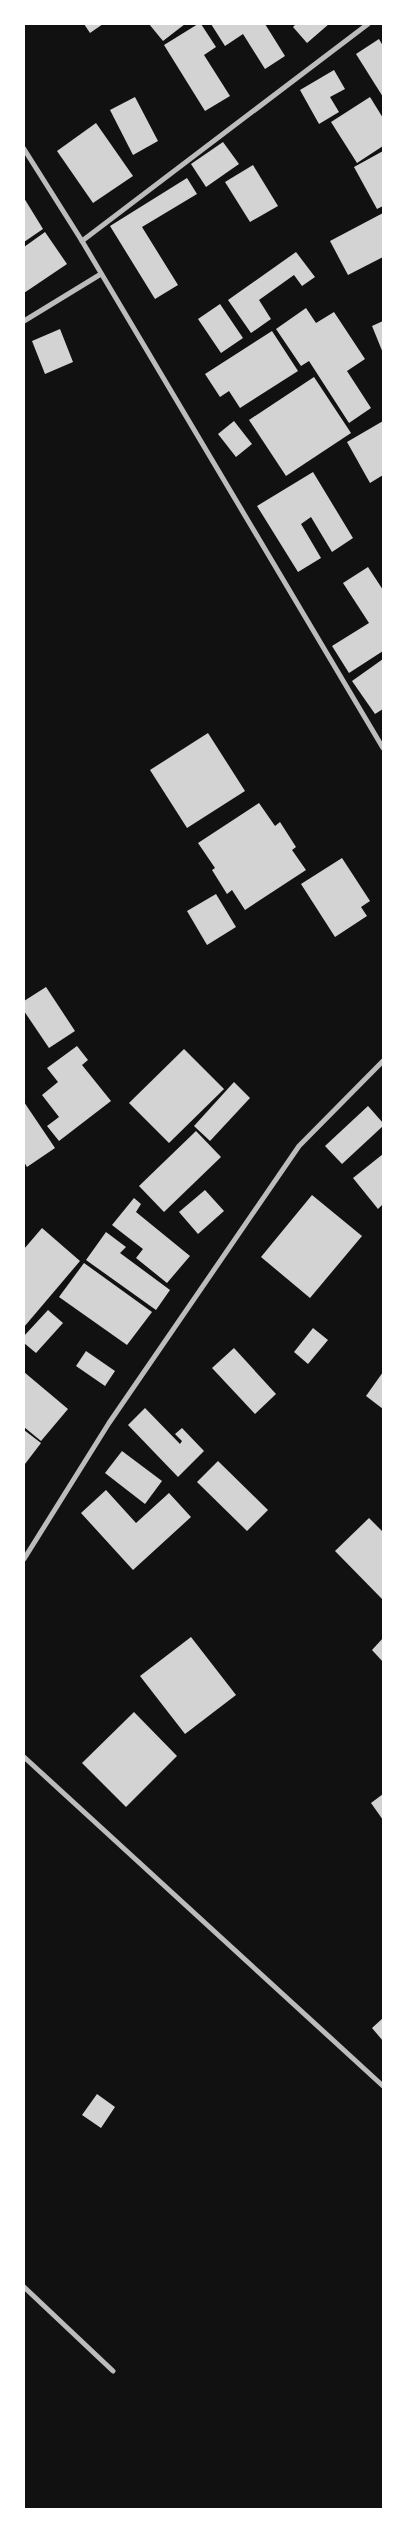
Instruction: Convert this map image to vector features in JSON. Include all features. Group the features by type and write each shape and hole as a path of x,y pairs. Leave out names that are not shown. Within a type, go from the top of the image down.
{"street":[{"path":"82,241 368,24"},
{"path":"24,149 82,241 383,748"},
{"path":"24,321 101,274"},
{"path":"24,1559 109,1423 299,1146 383,1061"},
{"path":"24,1757 383,2086"},
{"path":"24,2287 113,2371"}],"building":[{"path":"84,24 103,24 90,33"},
{"path":"149,24 185,24 163,41"},
{"path":"201,24 216,47 204,55 230,96 205,111 164,45"},
{"path":"211,24 265,24 285,56 265,69 243,34 225,46"},
{"path":"296,24 329,24 307,43 293,27"},
{"path":"379,39 383,46 383,97 356,54"},
{"path":"334,70 345,89 330,97 339,112 319,124 300,90"},
{"path":"135,97 158,141 133,155 110,110"},
{"path":"370,97 383,118 383,146 357,163 331,122"},
{"path":"96,123 133,176 93,203 57,151"},
{"path":"223,142 239,164 206,187 191,164"},
{"path":"383,151 383,206 377,209 354,167"},
{"path":"253,165 278,206 250,222 225,182"},
{"path":"187,178 197,194 142,227 178,285 155,299 110,226"},
{"path":"24,198 43,229 24,242"},
{"path":"383,213 383,257 348,275 330,241"},
{"path":"45,232 67,264 24,293 24,247"},
{"path":"296,252 315,277 302,286 294,275 259,300 271,319 251,333 228,300"},
{"path":"220,304 243,338 221,353 198,319"},
{"path":"306,308 316,323 334,312 365,359 347,371 371,408 349,423 309,361 301,366 276,329"},
{"path":"383,321 383,353 372,326"},
{"path":"60,329 73,362 45,374 32,341"},
{"path":"272,331 298,371 240,408 229,391 220,397 205,374"},
{"path":"314,377 351,433 286,476 249,420"},
{"path":"234,421 252,444 236,457 218,434"},
{"path":"383,421 383,475 370,483 347,442"},
{"path":"313,472 353,538 332,552 311,517 301,524 321,558 298,572 257,506"},
{"path":"368,567 383,590 383,651 349,673 332,646 369,623 343,583"},
{"path":"383,659 383,709 375,714 352,681"},
{"path":"208,733 245,791 187,828 150,770"},
{"path":"259,803 275,826 280,822 296,847 292,850 306,870 245,910 232,890 227,894 212,870 215,868 198,843"},
{"path":"342,858 370,901 361,907 367,916 335,937 301,884"},
{"path":"216,894 236,927 207,945 187,911"},
{"path":"46,987 75,1031 49,1048 24,1011 24,1001"},
{"path":"77,1046 88,1060 82,1065 111,1101 59,1141 47,1126 59,1117 42,1095 58,1082 47,1068"},
{"path":"184,1049 224,1089 169,1143 129,1103"},
{"path":"234,1082 250,1098 210,1141 194,1126"},
{"path":"24,1102 55,1148 27,1167 24,1162"},
{"path":"368,1106 383,1123 383,1126 342,1164 325,1146"},
{"path":"196,1131 221,1157 164,1212 139,1186"},
{"path":"383,1154 383,1204 378,1209 353,1178"},
{"path":"205,1190 224,1211 198,1234 179,1212"},
{"path":"312,1195 362,1236 310,1298 261,1257"},
{"path":"134,1198 141,1204 136,1212 190,1256 167,1283 136,1258 143,1249 112,1225"},
{"path":"42,1228 80,1261 24,1327 24,1249"},
{"path":"106,1232 126,1247 120,1253 170,1290 156,1310 86,1260"},
{"path":"84,1263 152,1312 127,1345 59,1297"},
{"path":"48,1310 63,1323 36,1353 24,1343 24,1336"},
{"path":"313,1328 328,1340 308,1364 294,1352"},
{"path":"234,1348 276,1394 255,1414 212,1368"},
{"path":"86,1351 115,1371 105,1386 76,1366"},
{"path":"24,1372 68,1409 41,1441 24,1427"},
{"path":"383,1372 383,1409 366,1396"},
{"path":"145,1408 180,1444 182,1441 175,1434 182,1428 204,1451 178,1477 128,1425"},
{"path":"24,1430 41,1443 25,1464 24,1463"},
{"path":"122,1451 162,1481 145,1504 105,1473"},
{"path":"218,1461 268,1510 247,1531 197,1482"},
{"path":"106,1490 136,1523 169,1493 191,1517 133,1570 81,1513"},
{"path":"369,1518 383,1532 383,1600 335,1551"},
{"path":"191,1637 236,1695 185,1734 140,1676"},
{"path":"383,1638 383,1662 372,1650"},
{"path":"134,1712 177,1756 126,1807 82,1763"},
{"path":"383,1794 383,1820 371,1803"},
{"path":"383,2018 383,2041 372,2028"},
{"path":"97,2094 115,2107 101,2128 82,2115"}]}
